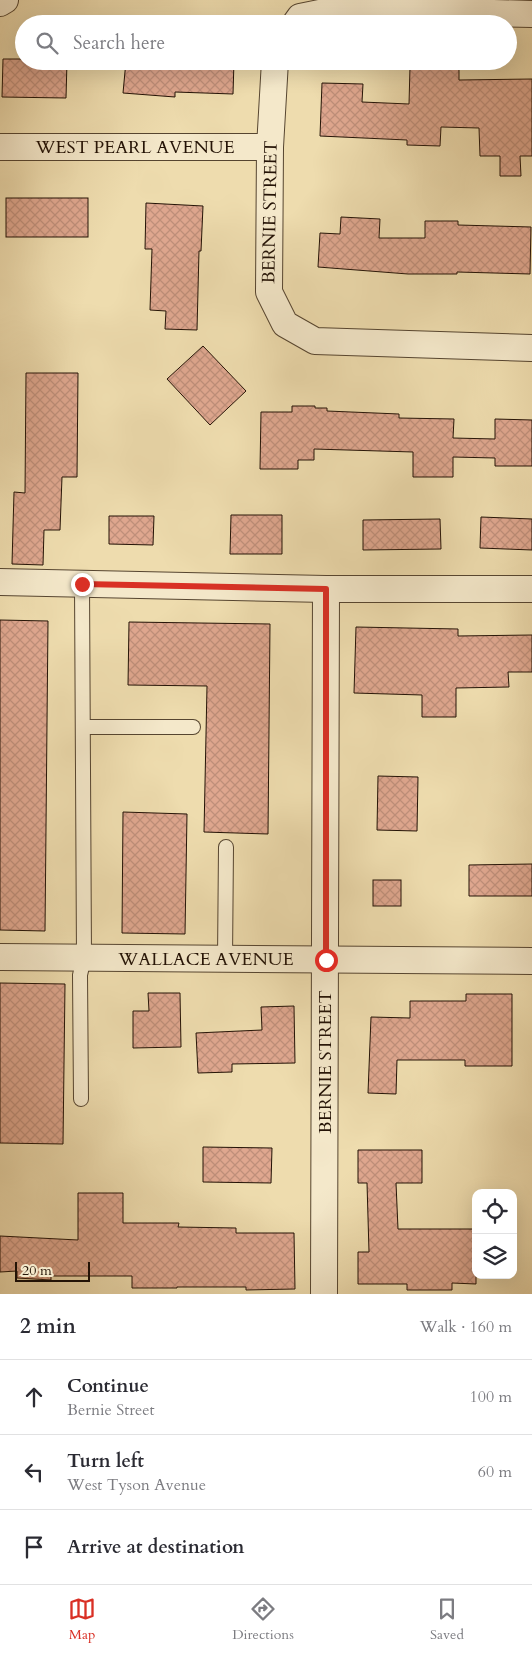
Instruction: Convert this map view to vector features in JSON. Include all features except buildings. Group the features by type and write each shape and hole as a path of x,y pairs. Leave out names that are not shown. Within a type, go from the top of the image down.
{"street":[{"path":"0,4 5,0"},
{"path":"310,15 339,9 532,14"},
{"name":"BERNIE STREET","path":"274,70 270,147 269,292 285,324 315,341 532,348"},
{"name":"WEST PEARL AVENUE","path":"0,147 270,147"},
{"path":"0,582 326,589 532,589"},
{"name":"BERNIE STREET","path":"324,1294 326,589"},
{"name":"WALLACE AVENUE","path":"0,957 532,961"}],"lane":[{"path":"80,1099 80,975 84,958 82,584"},
{"path":"83,727 193,727"},
{"path":"225,959 226,847"}],"route":[{"path":"82,584 326,589 326,960"}]}
